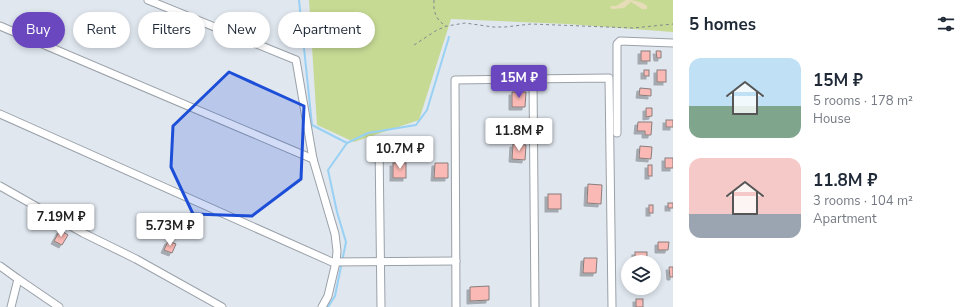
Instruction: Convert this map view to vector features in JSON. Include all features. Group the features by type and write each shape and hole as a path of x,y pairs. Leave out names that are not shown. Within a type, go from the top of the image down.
{"street":[{"path":"148,0 296,60 313,159 336,234 336,262 328,296 322,307"},
{"path":"0,26 313,159"},
{"path":"618,133 617,44 620,41 673,43"},
{"path":"456,307 455,80 609,78 612,307"},
{"path":"533,79 535,307"},
{"path":"0,114 332,262 456,261"},
{"path":"379,143 381,307"},
{"path":"0,186 83,233 136,259 222,307"},
{"path":"0,266 18,280 60,307"},
{"path":"11,307 18,280"}],"path":[{"path":"434,0 435,14 441,22 447,26"},
{"path":"414,44 437,30 447,26 465,23 493,27 530,24 633,28 673,24"}],"highlighted area":[{"path":"229,72 304,106 301,179 252,216 193,214 171,167 173,126"}],"green space":[{"path":"309,0 673,0 673,32 567,24 451,19 419,120 354,142 317,125 312,48 375,48 375,12 310,12"}],"sand":[{"path":"626,0 642,3 647,6 647,9 642,9 631,2 624,8 610,8 611,6 616,6"}],"building":[{"path":"641,51 650,51 650,61 641,61"},
{"path":"656,51 661,51 661,58 657,58"},
{"path":"644,70 649,70 649,76 644,76"},
{"path":"657,70 666,70 666,82 657,82"},
{"path":"640,88 651,89 651,96 639,95"},
{"path":"512,92 526,92 525,107 512,107"},
{"path":"646,108 652,108 652,116 646,117"},
{"path":"666,120 673,120 673,127 666,127"},
{"path":"638,122 652,122 651,135 645,135 645,131 637,131"},
{"path":"513,144 526,145 525,160 512,159"},
{"path":"640,146 652,147 651,159 639,158"},
{"path":"665,158 673,158 673,168 665,168"},
{"path":"393,163 406,163 406,178 393,178"},
{"path":"435,163 448,163 448,178 434,178"},
{"path":"648,165 652,165 652,176 648,176"},
{"path":"588,184 602,185 601,204 587,203"},
{"path":"548,194 561,194 561,209 548,209"},
{"path":"668,203 673,203 673,208 668,208"},
{"path":"649,205 653,205 653,213 649,213"},
{"path":"60,230 68,235 62,245 54,241"},
{"path":"168,241 176,244 172,253 164,250"},
{"path":"658,242 669,242 668,250 658,250"},
{"path":"635,252 647,252 647,255 635,255"},
{"path":"584,258 597,258 596,273 583,273"},
{"path":"669,267 673,267 673,277 670,277"},
{"path":"489,286 489,300 470,301 470,287"},
{"path":"636,299 643,299 643,307 636,307"}],"waterway":[{"path":"299,0 312,125 347,143"},
{"path":"328,307 335,296 346,242 337,212 328,170 347,143 368,133 416,125 427,110 449,37"}]}
